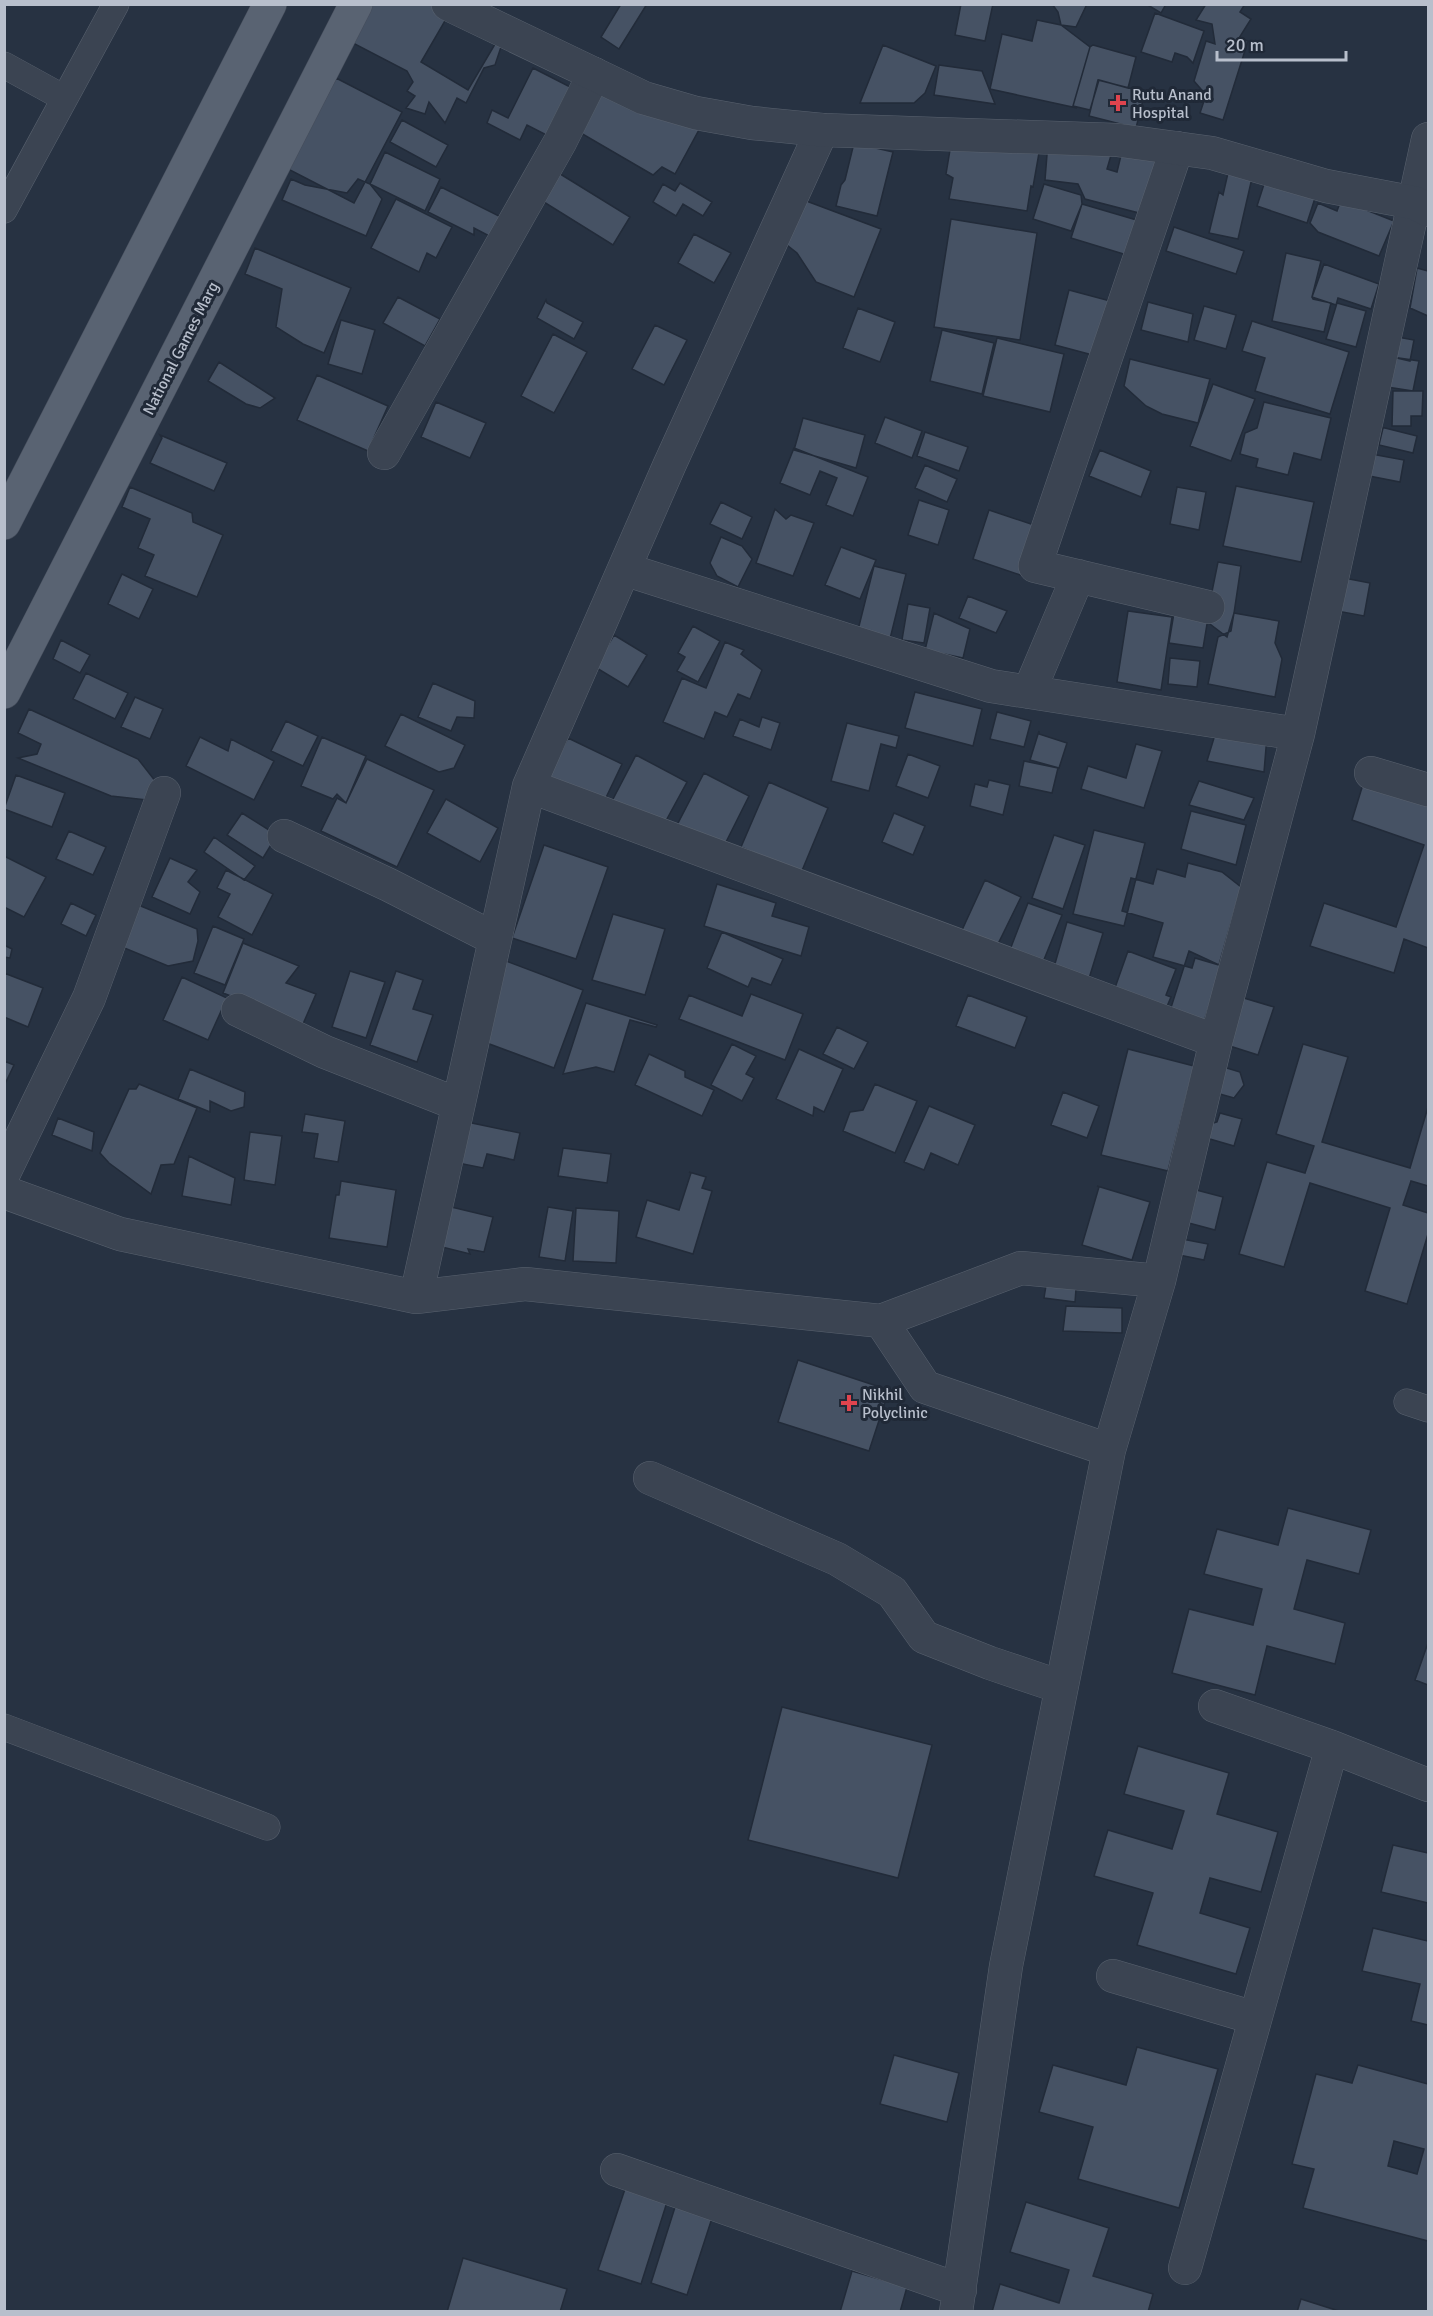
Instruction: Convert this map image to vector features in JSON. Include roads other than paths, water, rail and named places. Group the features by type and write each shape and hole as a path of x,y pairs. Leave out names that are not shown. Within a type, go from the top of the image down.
{"main road":[{"path":"4,523 270,4"},
{"name":"National Games Marg","path":"4,692 356,4"}],"street":[{"path":"448,4 644,98 696,113 752,123 822,130 1118,140 1212,153 1326,186 1422,207"},
{"path":"384,453 560,142 594,74"},
{"path":"416,1297 529,786 822,130"},
{"path":"617,2170 958,2301 1006,1966 1109,1450 1159,1281 1216,1041 1298,734 1422,207 1428,139"},
{"path":"1177,148 1035,566 1208,607"},
{"path":"624,569 991,686 1298,734"},
{"path":"1029,692 1078,576"},
{"path":"1371,773 1428,790"},
{"path":"529,786 1216,1041"},
{"path":"4,1173 89,998 164,793"},
{"path":"284,836 390,885 495,939"},
{"path":"238,1010 325,1052 457,1104"},
{"path":"4,1192 120,1234 416,1297 525,1284 881,1321 1021,1268 1159,1281"},
{"path":"881,1321 926,1387 1109,1450"},
{"path":"650,1478 837,1559 892,1592 924,1637 1061,1687"},
{"path":"1215,1706 1332,1747 1428,1785"},
{"path":"1185,2268 1332,1747"},
{"path":"1113,1976 1255,2018"}],"lane":[{"path":"4,210 116,4"},
{"path":"4,64 64,98"},
{"path":"4,1727 267,1827"}],"place":[{"name":"Rutu Anand Hospital","path":"1118,103"},
{"name":"Nikhil Polyclinic","path":"849,1403"}]}
